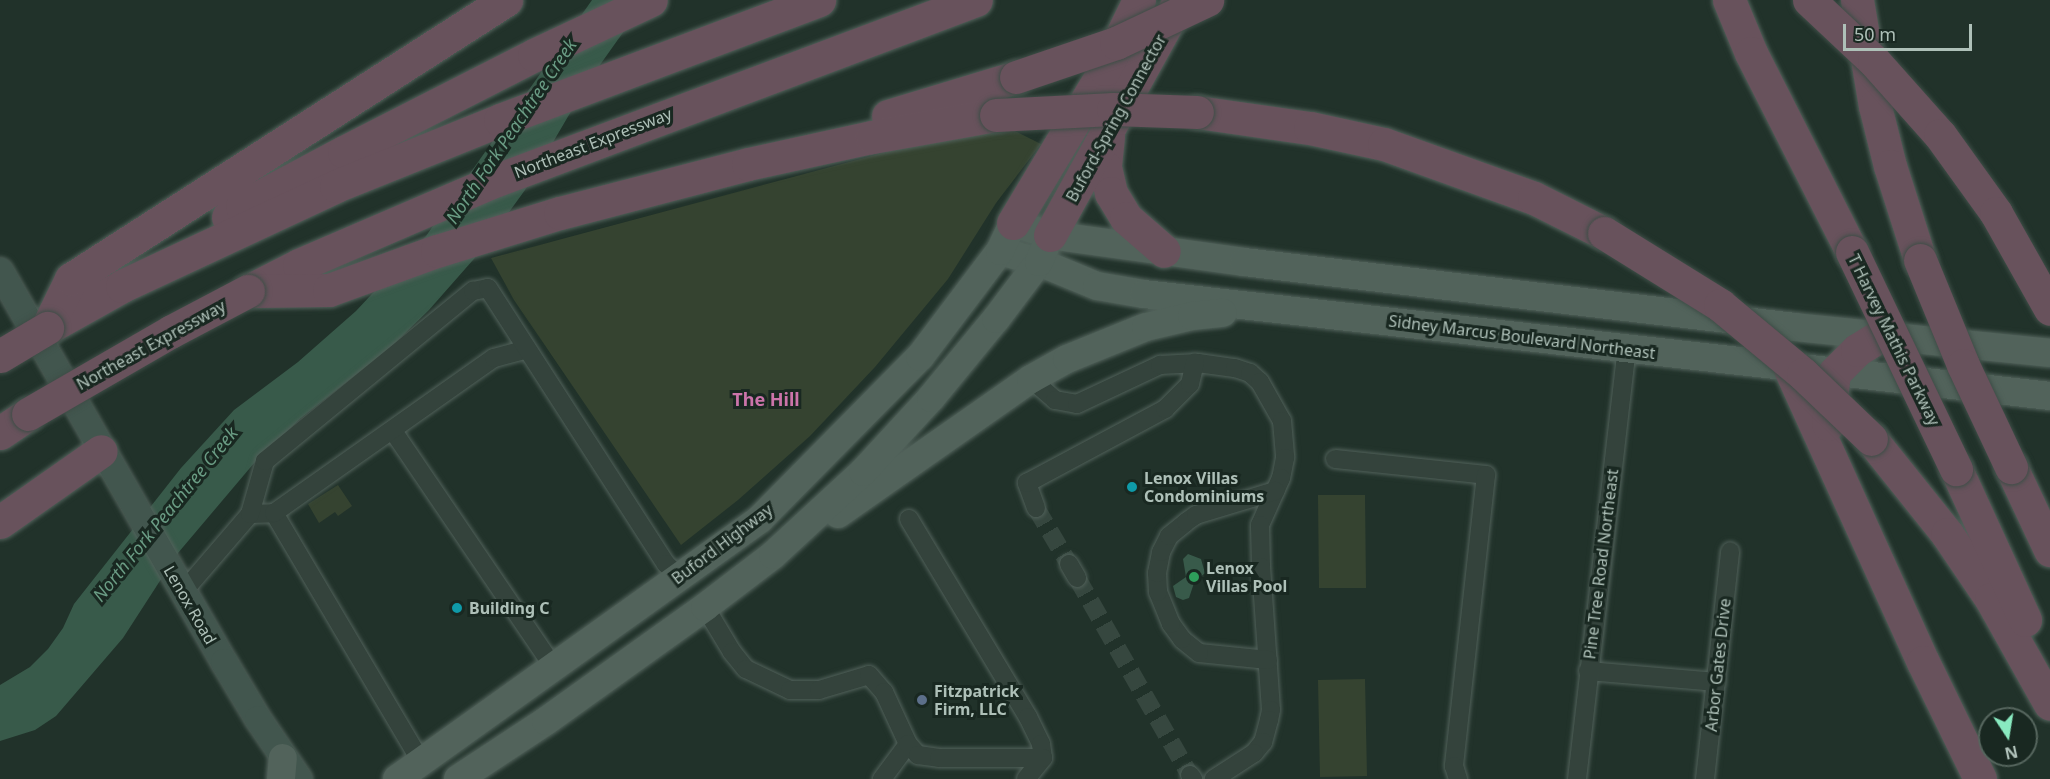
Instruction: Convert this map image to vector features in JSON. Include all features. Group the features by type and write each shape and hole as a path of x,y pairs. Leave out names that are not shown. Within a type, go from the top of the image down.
{"highway":[{"path":"41,330 71,279 506,0"},
{"path":"166,266 242,206 534,55 651,0"},
{"path":"0,356 41,330 166,266 336,186 419,152 819,0"},
{"name":"Northeast Expressway","path":"0,433 28,414 172,331 299,266 489,183 976,0"},
{"name":"Buford-Spring Connector","path":"1006,237 1105,69 1139,0"},
{"name":"Buford-Spring Connector","path":"1045,249 1180,0"},
{"path":"748,164 866,123 1016,77 1116,43 1207,0"},
{"name":"T Harvey Mathis Parkway","path":"1729,0 1751,54 1852,252 1956,469 2029,629 2050,683"},
{"path":"1809,0 1874,61 1940,135 1996,213 2050,309"},
{"path":"1857,0 1875,106 1892,176 1920,260 1959,355 2050,550"},
{"path":"248,291 329,290 497,232 748,164 872,137 996,116 1113,109 1197,112 1310,128 1384,144 1534,198 1604,233 1720,305 1803,374 1870,439 1947,534 1985,590 2050,704"},
{"path":"1109,131 1105,167 1111,193 1126,218 1164,251"},
{"path":"1825,450 1834,373 1857,350 1881,335"},
{"path":"1790,369 1825,450 1980,779"},
{"path":"0,522 104,457"}],"main road":[{"name":"Sidney Marcus Boulevard Northeast","path":"1006,237 1045,249 1164,251 1772,325 2050,353"},
{"name":"Buford Highway","path":"397,779 760,519 834,447 920,357 1006,237"},
{"name":"Sidney Marcus Boulevard Northeast","path":"1045,249 1097,286 1144,294 1627,348 1790,369 2050,396"},
{"path":"458,779 546,721 705,608 773,555 863,472 931,398 1045,249"},
{"name":"Lenox Road","path":"0,272 41,330 104,457 288,772"},
{"path":"773,555 850,507 1031,379 1091,348 1146,327 1191,316 1276,308"}],"street":[{"path":"183,592 250,514 265,461 473,291 488,288 660,555 680,576"},
{"name":"Pine Tree Road Northeast","path":"1577,779 1627,348"},
{"path":"250,514 274,513 494,358 527,349"},
{"path":"1031,379 1055,400 1077,404 1160,365 1195,363 1250,373 1267,393 1281,421 1286,458 1260,525 1271,710 1263,742 1254,753 1214,779"},
{"path":"1036,508 1027,483 1165,409 1190,384 1195,363"},
{"path":"393,431 554,668"},
{"path":"1335,459 1486,475 1454,766 1458,779"},
{"path":"1268,660 1199,653 1182,639 1171,624 1158,592 1157,573 1161,552 1169,536 1196,515 1275,491"},
{"path":"274,513 422,762"},
{"path":"909,519 1028,717 1041,744 1042,758 1026,779"},
{"name":"Arbor Gates Drive","path":"1705,779 1730,551"},
{"path":"705,608 732,652 746,669 790,690 819,690 869,675 884,692 908,744 918,755 939,758 1042,758"},
{"path":"1588,671 1717,682"},
{"path":"882,779 908,744"}],"shaded area":[{"path":"1011,129 1041,144 996,203 948,279 875,367 810,436 738,500 681,545 514,300 491,258 894,150"},
{"path":"338,485 352,506 338,516 335,512 319,523 308,504"},
{"path":"1318,495 1365,495 1366,588 1319,588"},
{"path":"1365,679 1367,776 1320,777 1318,680"}],"water":[{"name":"North Fork Peachtree Creek","path":"592,0 646,0 590,79 525,190 480,252 429,310 392,346 301,418 255,462 178,553 123,638 56,716 35,730 0,741 0,685 30,667 48,649 63,628 74,604 181,468 234,410 298,362 356,311 426,236"},
{"name":"Lenox Villas Pool","path":"1188,554 1201,559 1205,573 1194,583 1189,598 1183,600 1176,597 1173,586 1186,577 1183,559"}],"tunnel":[{"path":"1036,508 1069,564"},
{"path":"1077,578 1190,775"}],"place":[{"name":"Lenox Villas Condominiums","path":"1132,487"},
{"name":"Lenox Villas Pool","path":"1194,577"},
{"name":"Building C","path":"457,608"},
{"name":"Fitzpatrick Firm, LLC","path":"922,700"}],"district":[{"name":"The Hill","path":"766,399"}]}
